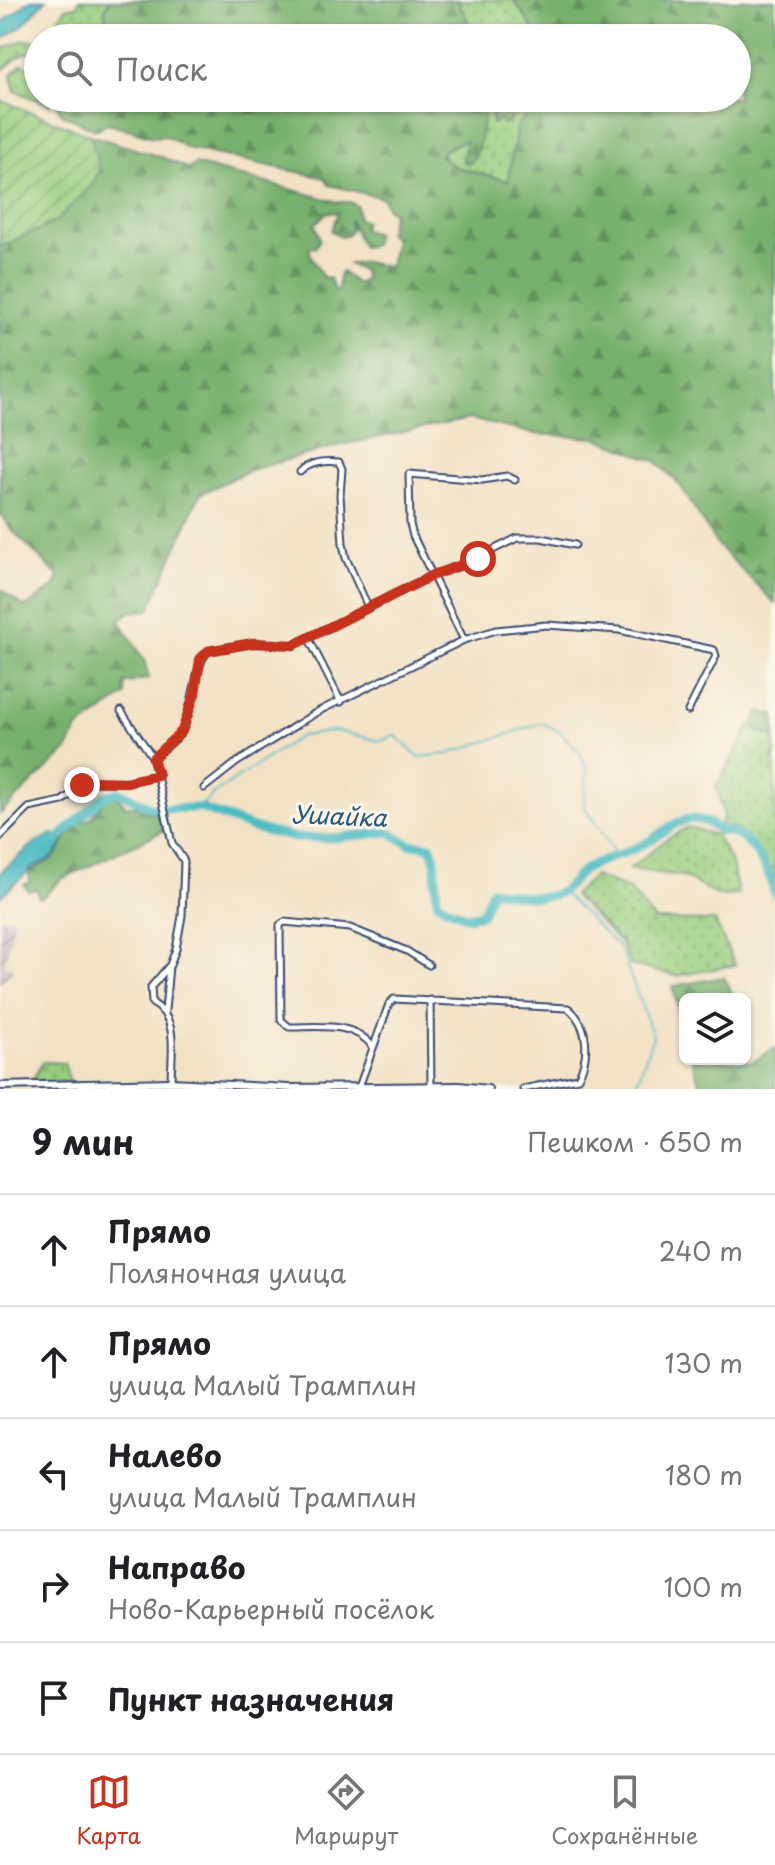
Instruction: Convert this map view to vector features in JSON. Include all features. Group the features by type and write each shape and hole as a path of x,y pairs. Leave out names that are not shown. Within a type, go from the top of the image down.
{"street":[{"path":"300,472 305,466 320,462 339,462 342,469 343,544 368,607"},
{"path":"464,640 413,536 409,474 482,480 507,476 515,480"},
{"path":"153,758 182,731 195,694 200,659 208,651 253,643 294,645 433,575 463,565 517,538 541,538 575,545"},
{"path":"204,788 276,736 464,640 513,626 619,630 714,650 716,656 688,711"},
{"path":"309,639 341,702"},
{"path":"121,711 153,758 172,843 184,861 179,935 170,965 165,1011"},
{"path":"0,837 29,808 62,801 88,782 126,782 158,775"},
{"path":"373,1047 355,1031 285,1025 280,1009 278,929 284,922 350,928 407,951 429,965"},
{"path":"170,965 152,983 152,1003 165,1011 171,1023 171,1082"},
{"path":"359,1088 392,1000 562,1007 572,1011 587,1045 584,1067 578,1078 523,1089"},
{"path":"430,1000 431,1086"},
{"path":"0,1086 152,1086 171,1082 289,1088 431,1086 485,1089"}],"shaded area":[{"path":"0,918 15,919 4,965 15,969 0,984"}],"green space":[{"path":"79,0 110,0 104,10 107,24 55,24 66,8 77,6"},
{"path":"110,0 458,0 469,24 107,24 104,10"},
{"path":"458,0 514,0 530,24 469,24"},
{"path":"514,0 775,0 775,603 717,545 680,485 656,461 596,438 534,434 470,419 345,444 250,470 200,494 149,610 129,612 120,621 144,660 149,678 124,684 125,695 78,729 68,749 0,814 0,589 25,607 54,587 59,577 0,514 0,247 56,221 99,168 90,135 189,169 195,164 357,206 358,219 365,221 363,230 376,234 373,245 362,247 350,220 351,230 347,235 340,237 331,231 338,213 327,212 315,224 320,239 316,247 309,248 312,259 323,277 330,278 334,290 338,291 342,272 357,284 365,279 363,271 349,264 364,262 389,267 395,238 388,234 393,212 387,209 383,198 329,185 325,178 187,148 166,136 152,137 109,123 96,130 60,112 485,112 478,149 471,162 463,162 466,142 451,146 440,156 455,167 508,181 517,124 525,118 522,112 751,112 751,24 530,24"},
{"path":"24,40 24,54 0,71 0,50"},
{"path":"24,65 24,95 15,91 11,75"},
{"path":"0,100 24,112 90,135 99,168 93,184 56,221 0,247"},
{"path":"484,112 491,112 492,121 501,121 503,112 522,112 525,118 515,136 509,181 455,167 444,160 441,152 462,141 466,142 463,162 478,149"},
{"path":"492,112 510,112 508,123 498,120 493,124"},
{"path":"760,712 775,715 775,737 749,728"},
{"path":"749,728 775,737 775,880 763,857 747,839 734,827 722,828 720,824 724,815 716,787"},
{"path":"117,796 126,806 142,806 147,812 163,816 165,830 62,879 43,897 39,898 37,889 28,891 24,885 30,882 29,873 54,857 74,828 90,819 106,798"},
{"path":"688,827 716,835 732,864 738,895 718,896 682,876 629,869 668,838"},
{"path":"594,876 629,889 655,920 715,921 735,965 677,976 630,965 621,943 573,895"},
{"path":"724,977 732,993 679,993 679,1011 672,986"},
{"path":"775,1048 775,1089 701,1089 694,1065 751,1065"},
{"path":"43,1062 64,1063 70,1082 30,1083"}],"water":[{"path":"31,0 46,0 21,27 0,41 0,24"},
{"path":"53,834 64,841 53,857 33,867 0,897 0,873 36,842"}],"waterway":[{"path":"200,808 212,795 300,736 336,731 381,741 395,735 418,757 447,754 542,723 560,732 580,752 587,769 584,806 617,857"},
{"name":"Ушайка","path":"52,844 104,796 119,792 154,809 200,808 253,828 295,838 389,832 409,844 430,846 435,860 438,903 467,917 482,914 492,890 533,897 559,893 593,865 638,847 678,823 697,819 720,831 730,832 749,844 763,864 775,895"},
{"path":"562,892 620,948 653,1036 635,1089"}],"route":[{"path":"82,785 95,781 126,782 158,775 153,758 182,731 195,694 200,659 208,651 253,643 294,645 433,575 478,559"}]}
